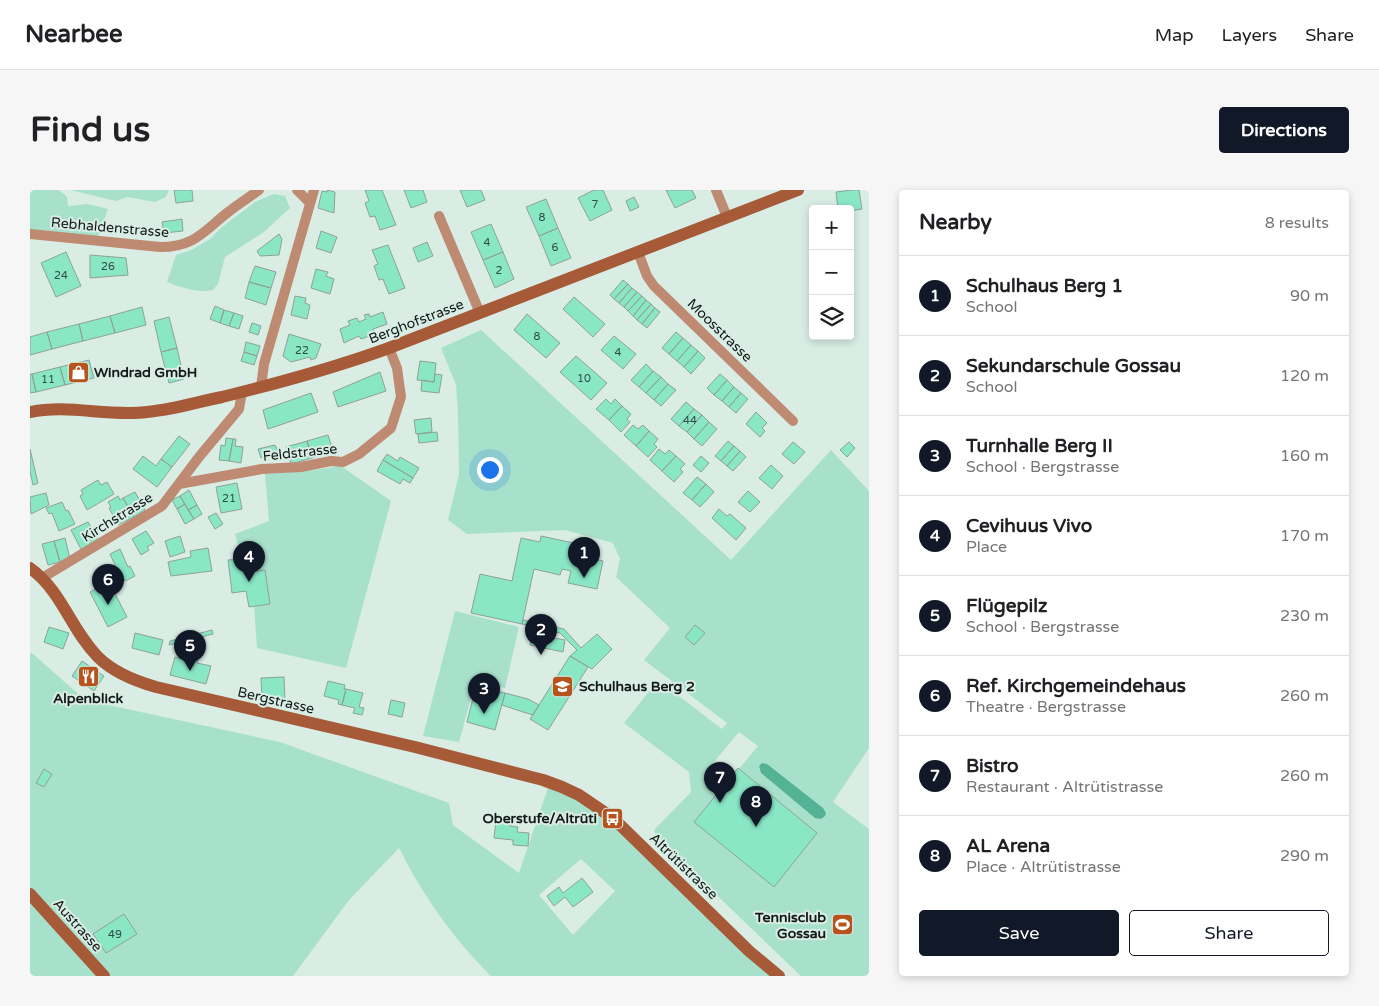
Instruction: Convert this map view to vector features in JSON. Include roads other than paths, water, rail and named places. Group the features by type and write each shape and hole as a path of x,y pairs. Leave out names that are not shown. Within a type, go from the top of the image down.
{"street":[{"name":"Rebhaldenstrasse","path":"30,234 160,247 176,246 196,239 259,190"},
{"path":"297,190 310,203"},
{"path":"261,387 264,364 314,190"},
{"path":"716,190 727,217"},
{"name":"Berghofstrasse","path":"30,412 63,409 141,413 242,392 324,371 389,348 798,190"},
{"path":"440,216 480,313"},
{"name":"Moosstrasse","path":"638,252 647,276 654,286 793,421"},
{"name":"Feldstrasse","path":"179,484 262,469 302,467 331,461 343,462 359,454 391,428 401,397 397,368 389,348"},
{"name":"Kirchstrasse","path":"42,578 155,512 162,506 238,409 242,392"},
{"name":"Bergstrasse","path":"30,568 42,578 59,599 92,650 108,666 128,678 156,687 543,780 562,787"},
{"name":"Altrütistrasse","path":"562,787 579,795 613,818 749,951 779,976"},
{"name":"Austrasse","path":"30,894 104,976"}],"place":[{"name":"Windrad GmbH","path":"78,372"},
{"name":"Schulhaus Berg 1","path":"584,578"},
{"name":"Cevihuus Vivo","path":"249,582"},
{"name":"Ref. Kirchgemeindehaus","path":"108,605"},
{"name":"Sekundarschule Gossau","path":"541,655"},
{"name":"Flügepilz","path":"190,671"},
{"name":"Alpenblick","path":"88,676"},
{"name":"Schulhaus Berg 2","path":"563,686"},
{"name":"Turnhalle Berg II","path":"484,714"},
{"name":"Bistro","path":"720,803"},
{"name":"Oberstufe/Altrüti","path":"613,818"},
{"name":"AL Arena","path":"756,827"},
{"name":"Tennisclub Gossau","path":"842,925"}]}
